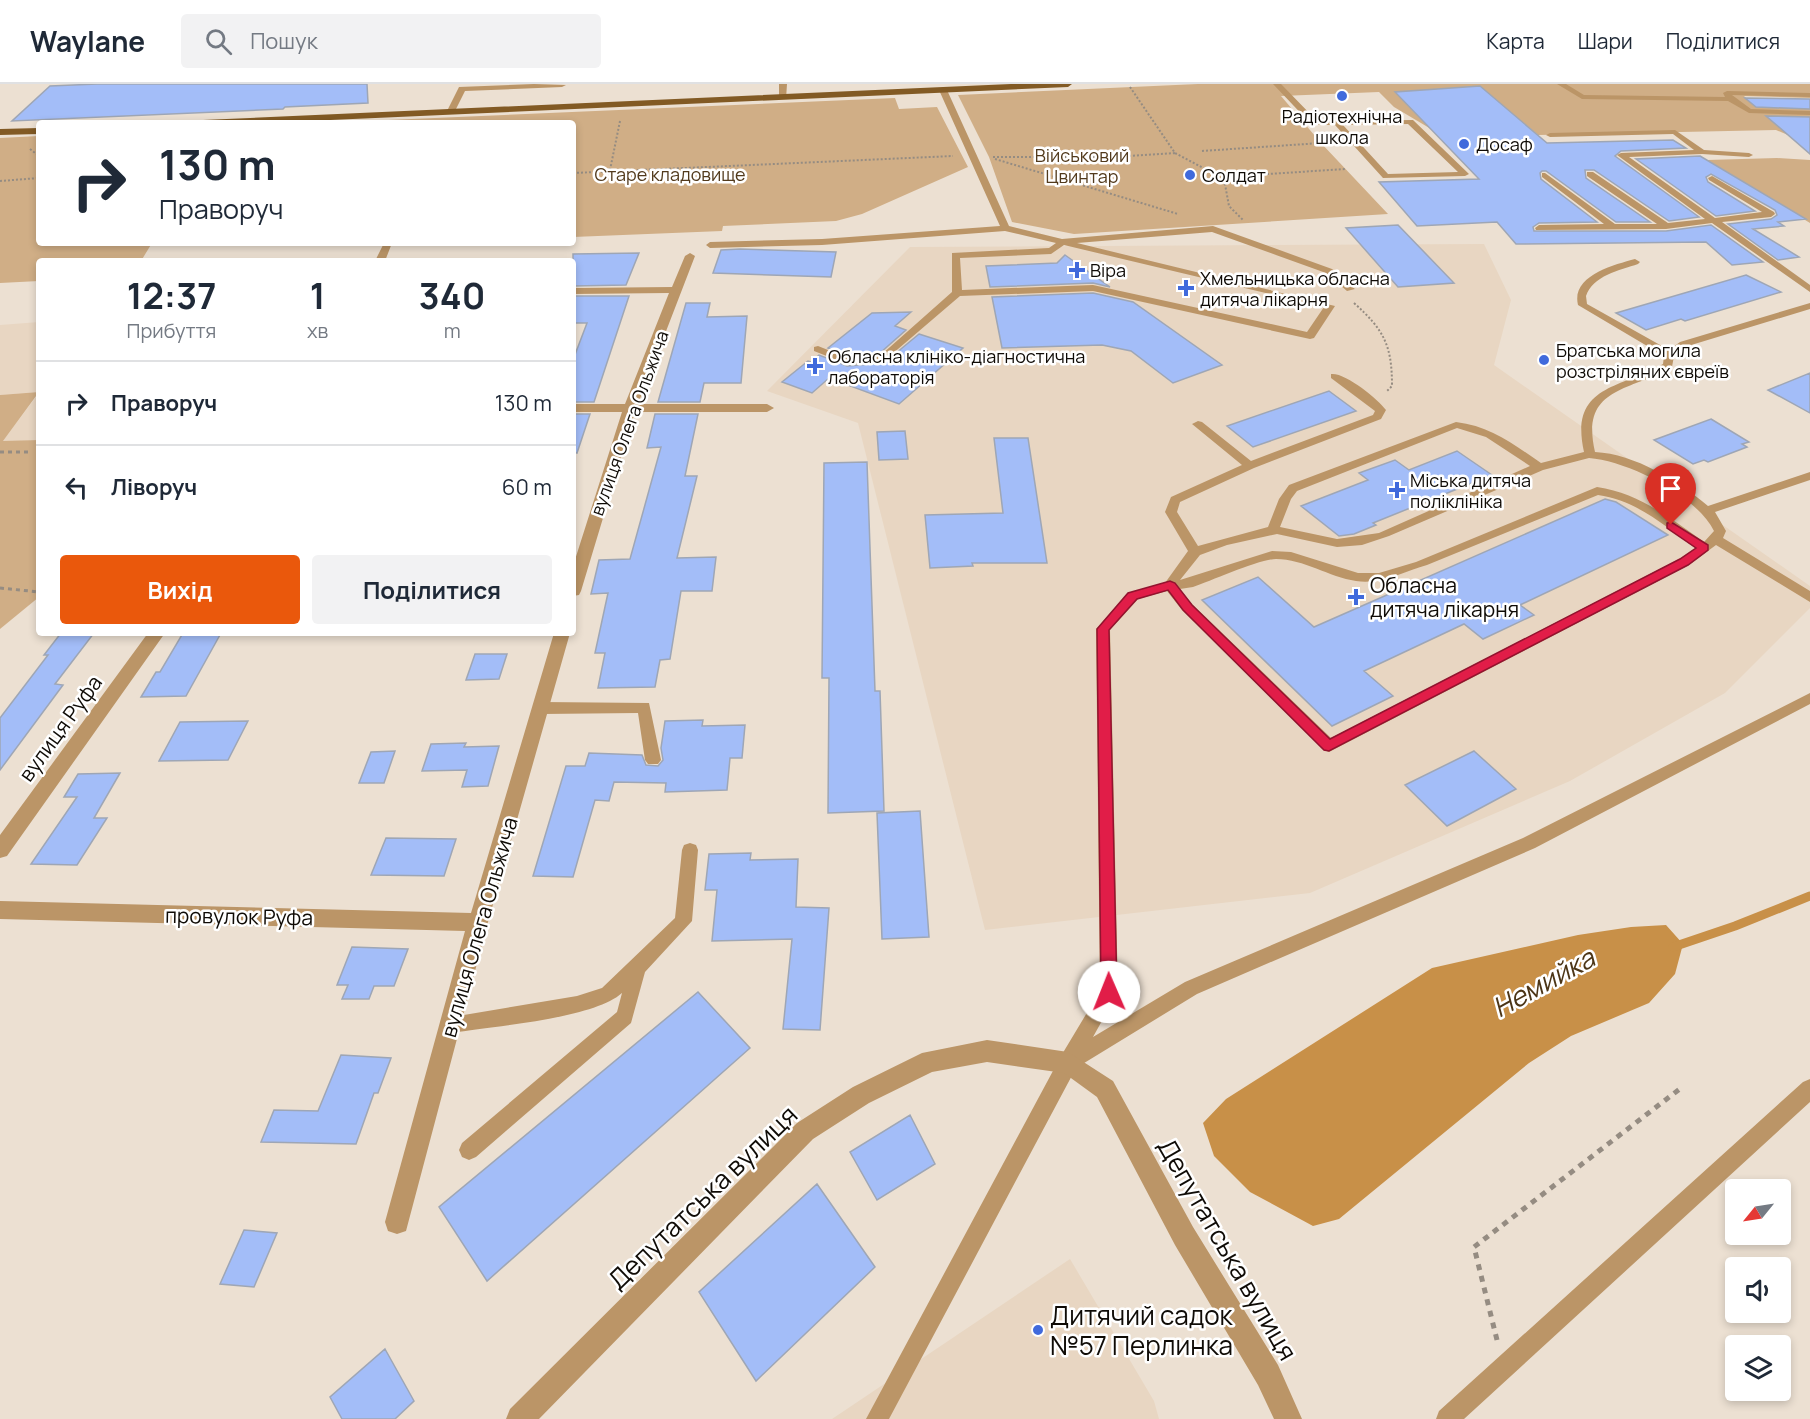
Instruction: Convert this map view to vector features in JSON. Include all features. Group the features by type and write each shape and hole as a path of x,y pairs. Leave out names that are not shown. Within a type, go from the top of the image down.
{"main road":[{"path":"265,120 1068,84"},
{"path":"0,132 36,131"}],"street":[{"name":"вулиця Олега Ольжича","path":"578,557 630,408 690,256"},
{"path":"576,291 677,290"},
{"path":"576,408 767,408"},
{"name":"вулиця Руфа","path":"0,850 155,636"},
{"name":"вулиця Олега Ольжича","path":"397,1222 478,922 561,636"},
{"name":"провулок Руфа","path":"0,910 478,922"},
{"name":"Депутатська вулиця","path":"520,1419 805,1131 851,1101 930,1061 987,1051 1068,1063 1105,1089 1184,1236 1268,1375 1288,1419"}],"lane":[{"path":"783,97 783,84 793,84"},
{"path":"1277,84 1315,123 1410,122 1465,174 1386,176 1337,123"},
{"path":"1561,84 1582,97 1730,99"},
{"path":"451,111 462,89 562,85"},
{"path":"943,90 1005,228"},
{"path":"1810,95 1727,93 1730,99 1749,111 1810,113"},
{"path":"1550,135 1675,132 1702,152"},
{"path":"1749,155 1702,152 1621,155 1810,289"},
{"path":"1590,174 1666,226"},
{"path":"1545,175 1613,227"},
{"path":"1539,228 1666,226 1771,214 1712,178"},
{"path":"710,245 822,242 1005,228 1330,306 1309,339 1093,288 957,293 884,358 847,361 818,349"},
{"path":"957,293 955,255 1051,251 1064,241 1213,229 1329,271 1350,288"},
{"path":"1635,262 1586,283 1580,291 1579,298 1583,305 1669,355"},
{"path":"1590,455 1586,423 1591,408 1605,395 1658,372 1668,365 1669,355 1684,344 1810,306"},
{"path":"1798,310 1810,315"},
{"path":"1195,552 1171,512 1176,500 1250,466 1377,417 1381,410 1365,395 1335,376"},
{"path":"1198,424 1250,466"},
{"path":"1273,530 1293,488 1455,425 1474,427 1486,432 1539,467"},
{"path":"1590,455 1625,464 1656,476 1713,517 1720,531 1716,539 1684,562 1329,746 1187,608 1170,585 1195,552 1240,537 1273,530 1314,540 1352,544 1381,535 1539,467 1590,455"},
{"path":"1706,511 1810,476"},
{"path":"877,1419 1068,1063 1109,992 1103,629 1132,596 1170,585 1188,584 1272,555 1292,556 1357,578 1380,577 1597,491 1622,495 1650,510 1704,548"},
{"path":"1281,512 1285,526 1292,533"},
{"path":"1716,539 1810,597"},
{"path":"1068,1063 1191,988 1529,843 1810,698"},
{"path":"542,708 644,707 653,760"},
{"path":"452,1024 577,1005 608,994 683,921 690,850"},
{"path":"469,1150 625,1017 637,968"},
{"path":"1447,1419 1810,1089"}],"path":[{"path":"1130,87 1175,153 1224,179 1229,206"},
{"path":"610,170 621,120"},
{"path":"1202,151 1321,143"},
{"path":"576,173 973,156 1111,157 1175,153"},
{"path":"1218,176 1234,178 1345,169"},
{"path":"0,181 36,178"},
{"path":"0,452 31,452"},
{"path":"0,588 36,592"},
{"path":"1503,1367 1474,1247 1681,1088"}],"shaded area":[{"name":"Обласна дитяча лікарня","path":"1484,244 1511,300 1494,365 1810,586 1810,608 1725,693 1570,781 1310,893 985,930 858,423 767,391 910,247"},
{"path":"36,322 36,392 0,395 0,325"},
{"path":"36,397 36,440 2,442"},
{"name":"Дитячий садок №57 Перлинка","path":"1070,1259 1154,1401 1159,1419 832,1419"}],"green space":[{"name":"Військовий Цвинтар","path":"1198,84 1810,84 1810,98 1744,96 1755,106 1810,108 1810,138 1795,138 1776,130 1538,135 1525,124 1431,129 1394,107 1379,92 1281,96 1321,143 1388,214 1074,234 1012,222 989,157 958,95"},
{"name":"Старе кладовище","path":"895,98 899,109 937,107 968,167 862,214 836,221 723,226 722,231 576,237 576,120 388,120"},
{"path":"36,136 36,246 150,246 143,258 36,258 36,281 0,283 0,138"},
{"path":"1777,158 1810,160 1810,223 1707,160"},
{"path":"36,392 36,396 3,441 36,440 36,599 0,629 0,395"}],"water":[{"path":"1666,925 1683,944 1675,974 1649,1003 1571,1036 1529,1063 1339,1219 1313,1226 1250,1192 1214,1156 1203,1123 1226,1099 1432,968 1578,935 1631,927"}],"building":[{"path":"367,84 368,103 12,121 50,86"},
{"path":"1480,86 1547,143 1673,140 1686,148 1621,151 1615,156 1699,217 1669,221 1594,170 1585,170 1586,178 1650,222 1616,222 1546,171 1542,171 1541,179 1597,222 1539,223 1533,227 1534,231 1666,231 1711,225 1763,262 1732,265 1706,242 1516,244 1497,222 1417,226 1379,182 1479,179 1395,92"},
{"path":"1745,98 1810,99 1810,109 1756,107"},
{"path":"1766,116 1810,117 1810,154"},
{"path":"1700,156 1806,219 1778,222 1784,226 1753,229 1799,257 1778,260 1728,224 1771,219 1777,215 1775,210 1711,174 1706,177 1708,182 1755,211 1716,216 1636,159"},
{"path":"1398,225 1454,283 1398,287 1346,228"},
{"path":"721,250 836,252 831,277 713,273"},
{"path":"639,253 626,285 576,286 576,258 573,258 573,254"},
{"path":"1065,255 1110,287 1093,283 990,287 986,266 1057,263"},
{"path":"1746,275 1781,292 1685,321 1681,319 1646,330 1616,313"},
{"path":"1093,293 1133,302 1222,365 1173,383 1131,351 1102,345 1002,348 992,297"},
{"path":"576,296 629,296 594,402 576,402 576,352 587,323 576,323"},
{"path":"686,303 710,303 707,317 747,316 741,383 704,383 700,402 658,402"},
{"path":"911,312 895,326 906,330 880,353 848,356 828,348 872,313"},
{"path":"919,334 963,348 899,404 829,378 812,393 782,382 819,355 847,366 884,363"},
{"path":"1810,373 1810,413 1768,390"},
{"path":"1329,391 1356,411 1253,447 1227,426"},
{"path":"576,414 590,414 577,453"},
{"path":"655,414 698,414 685,476 697,476 677,558 716,557 712,591 681,591 670,659 660,660 655,687 598,688 605,653 595,653 608,593 591,594 599,560 630,559 661,447 647,448"},
{"path":"1711,419 1749,442 1742,444 1747,447 1708,462 1704,460 1693,464 1654,440"},
{"path":"905,431 908,459 879,460 877,432"},
{"path":"994,438 1028,438 1047,563 972,563 973,566 930,568 925,515 1003,513"},
{"path":"1457,451 1492,475 1373,523 1376,525 1354,534 1339,536 1301,506 1368,480 1359,473 1395,460 1409,470"},
{"path":"867,462 875,691 880,691 884,811 828,813 829,678 822,678 824,463"},
{"path":"1605,499 1616,502 1668,535 1520,605 1534,615 1483,639 1464,624 1364,671 1393,696 1332,726 1202,600 1258,577 1314,627"},
{"path":"59,636 92,636 55,684 63,685 0,770 0,718 48,655 44,655"},
{"path":"181,636 219,636 186,696 141,697 156,672 160,672"},
{"path":"475,654 507,654 499,679 466,680"},
{"path":"703,720 702,726 745,725 742,758 730,758 727,790 665,792 666,783 614,782 609,801 595,800 573,877 533,876 566,766 585,766 589,753 642,755 646,765 658,766 663,760 661,748 665,721"},
{"path":"248,721 228,760 159,761 180,722"},
{"path":"466,743 464,747 499,746 488,786 462,787 467,770 422,771 431,744"},
{"path":"395,751 384,783 359,783 371,752"},
{"path":"1474,751 1516,789 1447,826 1405,785"},
{"path":"120,773 94,818 107,818 77,865 31,864 77,797 64,797 78,774"},
{"path":"920,811 929,937 882,939 877,813"},
{"path":"386,838 456,839 444,876 371,875"},
{"path":"751,853 750,860 798,859 796,907 829,908 820,1030 783,1029 792,939 712,941 717,890 705,890 709,854"},
{"path":"352,947 408,949 394,986 374,986 369,999 342,999 348,985 337,985"},
{"path":"698,992 750,1048 487,1281 439,1207"},
{"path":"341,1055 391,1058 378,1093 374,1093 356,1144 261,1142 274,1110 318,1111"},
{"path":"910,1115 935,1164 877,1200 850,1152"},
{"path":"817,1184 875,1267 756,1381 699,1292"},
{"path":"244,1230 277,1233 254,1287 220,1284"},
{"path":"385,1349 414,1401 395,1419 342,1419 330,1397"}],"waterway":[{"name":"Немийка","path":"1673,947 1735,926 1810,896"}],"place":[{"name":"Радіотехнічна школа","path":"1342,96"},
{"name":"Досаф","path":"1464,144"},
{"name":"Солдат","path":"1190,175"},
{"name":"Віра","path":"1077,270"},
{"name":"Хмельницька обласна дитяча лікарня","path":"1186,288"},
{"name":"Братська могила розстріляних євреїв","path":"1544,360"},
{"name":"Обласна клініко-діагностична лабораторія","path":"815,366"},
{"name":"Міська дитяча поліклініка","path":"1397,490"},
{"name":"Обласна дитяча лікарня","path":"1356,597"},
{"name":"Дитячий садок №57 Перлинка","path":"1038,1330"}],"route":[{"path":"1109,992 1103,629 1132,596 1170,585 1187,608 1329,746 1684,562 1704,548 1671,525"}]}
